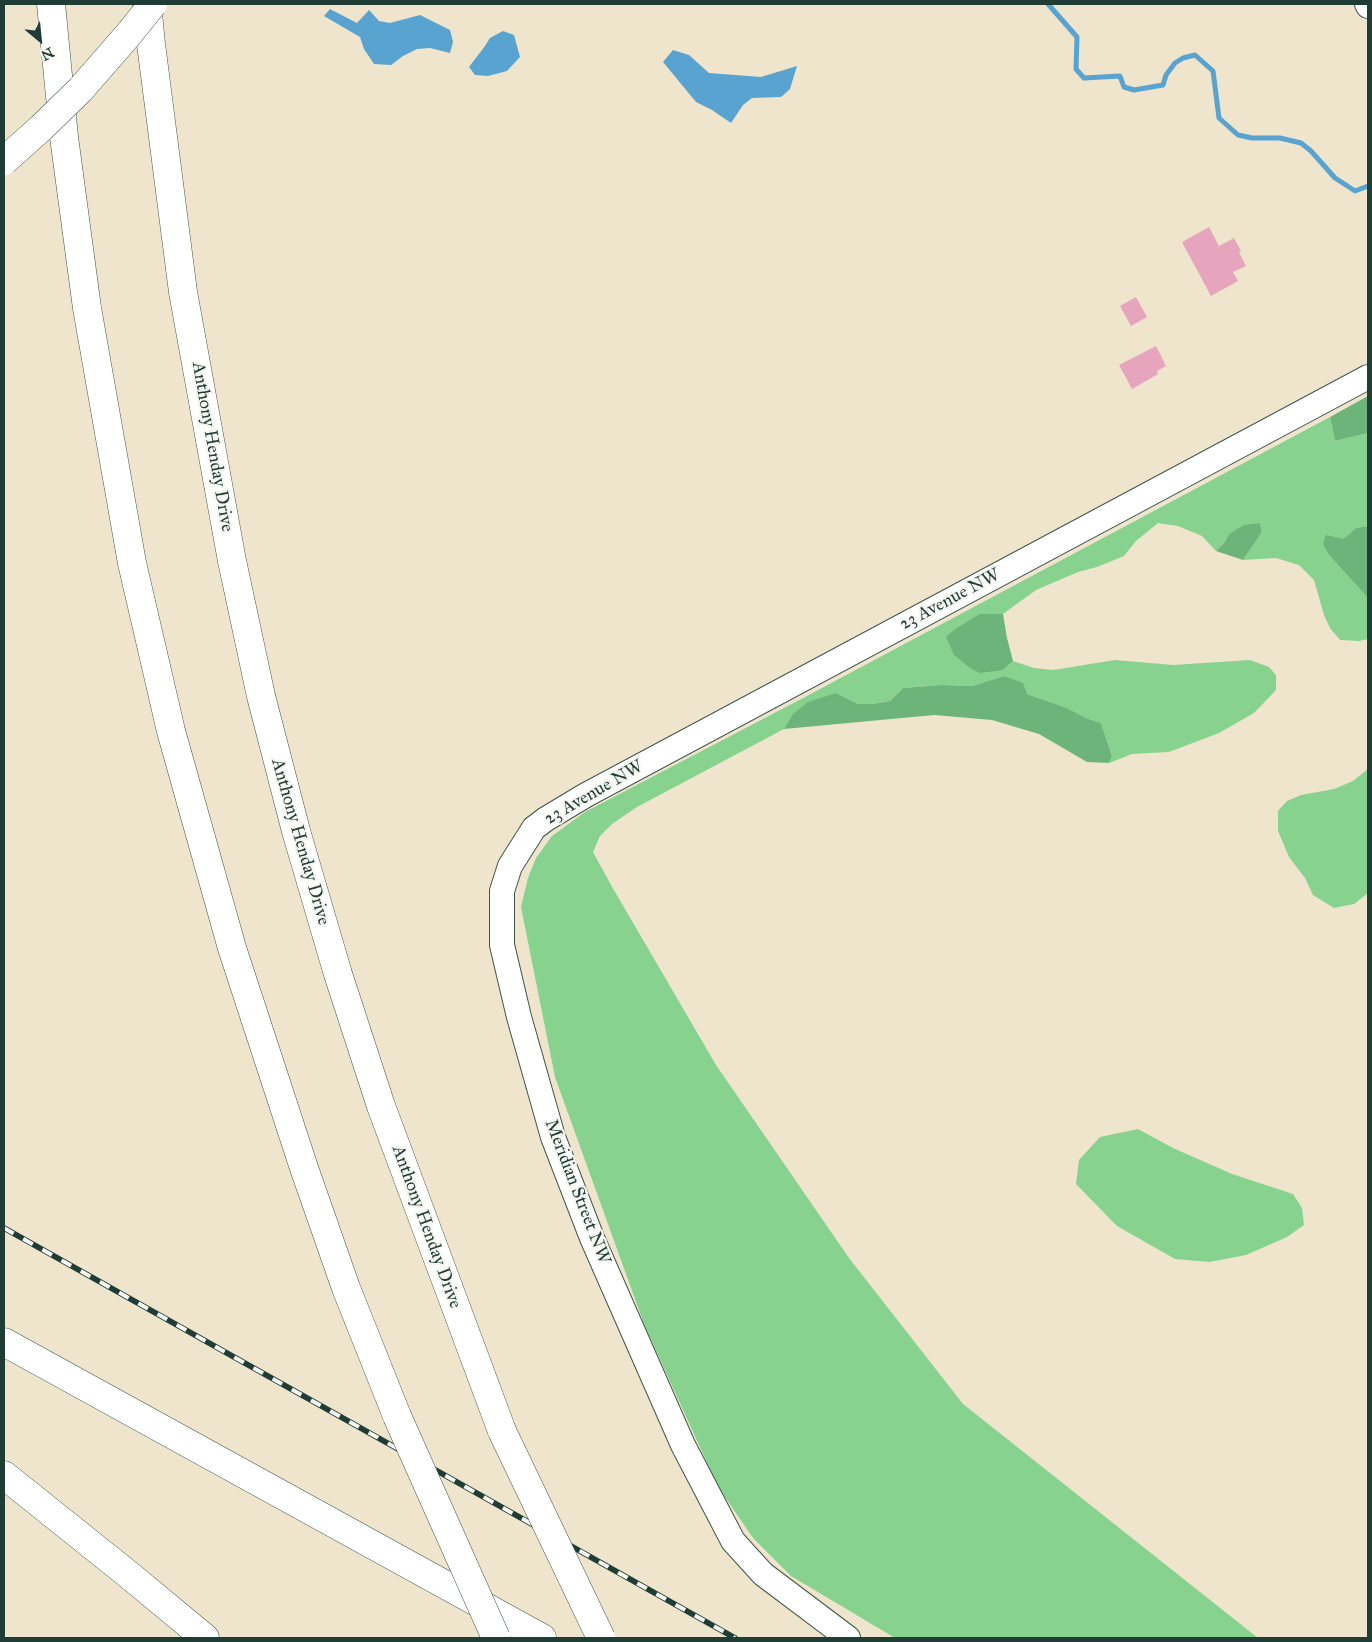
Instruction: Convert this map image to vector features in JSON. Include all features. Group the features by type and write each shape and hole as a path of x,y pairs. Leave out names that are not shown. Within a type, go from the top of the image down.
{"highway":[{"path":"51,4 64,137 87,308 132,563 172,730 232,948 304,1168 346,1288 397,1416 496,1638"},
{"name":"Anthony Henday Drive","path":"147,4 183,292 232,561 261,696 296,831 338,974 381,1106 502,1431 601,1638"},
{"path":"4,161 80,90 153,4"},
{"path":"4,1342 542,1638"},
{"path":"4,1475 99,1550 205,1638"}],"street":[{"name":"23 Avenue NW","path":"534,828 586,795 1368,377"},
{"name":"Meridian Street NW","path":"534,828 510,866 502,891 502,945 519,1017 553,1136 592,1238 683,1445 733,1541 763,1574 848,1638"}],"green space":[{"path":"1368,396 1368,433 1335,441 1330,417"},
{"path":"1330,417 1335,441 1368,433 1368,526 1356,528 1343,539 1330,556 1368,598 1368,639 1359,641 1340,640 1330,628 1324,615 1314,580 1299,565 1276,558 1243,560 1262,532 1260,523 1229,534 1225,542 1216,551 1202,536 1178,526 1158,523 1136,541 1124,556 1097,567 1078,572 1036,590 1003,614 980,614 1003,670 1013,661 1034,668 1053,670 1115,660 1173,665 1250,660 1269,667 1276,675 1276,690 1254,713 1219,733 1169,752 1132,754 1109,763 1112,756 1101,723 1067,708 1027,694 1004,676 972,686 941,685 903,688 890,701 873,704 858,704 836,693 792,715 784,729 637,807 612,824 600,836 593,852 716,1065 849,1258 963,1404 1258,1638 895,1638 791,1576 753,1538 718,1487 644,1324 555,1077 521,907 528,878 536,858 552,836 585,812"},
{"path":"1260,523 1262,532 1243,560 1216,551 1225,542 1229,534 1244,525"},
{"path":"1368,526 1368,598 1330,556 1323,544 1326,535 1343,539 1356,528"},
{"path":"980,614 1003,614 1013,661 1003,670 980,673 970,668 954,655 946,637 955,629"},
{"path":"1004,676 1023,683 1027,694 1067,708 1101,723 1112,756 1109,763 1087,762 1039,734 992,720 934,715 784,729 792,715 808,702 836,693 858,704 873,704 890,701 903,688 941,685 972,686"},
{"path":"1368,769 1368,893 1354,904 1334,908 1313,895 1305,878 1289,857 1278,831 1278,811 1287,801 1301,795 1334,789 1353,781"},
{"path":"1138,1129 1173,1148 1232,1174 1293,1194 1302,1208 1304,1225 1287,1237 1246,1255 1209,1262 1175,1259 1117,1226 1076,1184 1079,1160 1100,1137"}],"water":[{"path":"330,9 357,23 369,10 379,21 390,23 420,15 450,30 453,42 450,53 430,48 417,49 391,65 374,64 364,49 360,37 324,16"},
{"path":"503,31 514,35 520,57 507,71 488,76 475,75 469,67 490,38"},
{"path":"673,50 689,55 709,73 761,77 797,66 790,89 781,97 752,98 743,105 731,123 696,102 663,62"}],"building":[{"path":"1209,227 1219,246 1234,238 1246,266 1233,272 1238,281 1211,296 1182,242"},
{"path":"1136,297 1147,317 1131,326 1120,306"},
{"path":"1156,346 1166,366 1157,371 1158,374 1132,389 1119,365"}],"waterway":[{"path":"1048,4 1077,37 1076,69 1084,78 1120,76 1124,87 1134,90 1163,85 1166,75 1175,63 1183,58 1195,55 1213,71 1219,118 1238,135 1252,138 1280,138 1301,143 1311,151 1335,178 1355,191 1368,186"}],"railway":[{"path":"4,1228 735,1638"}]}
